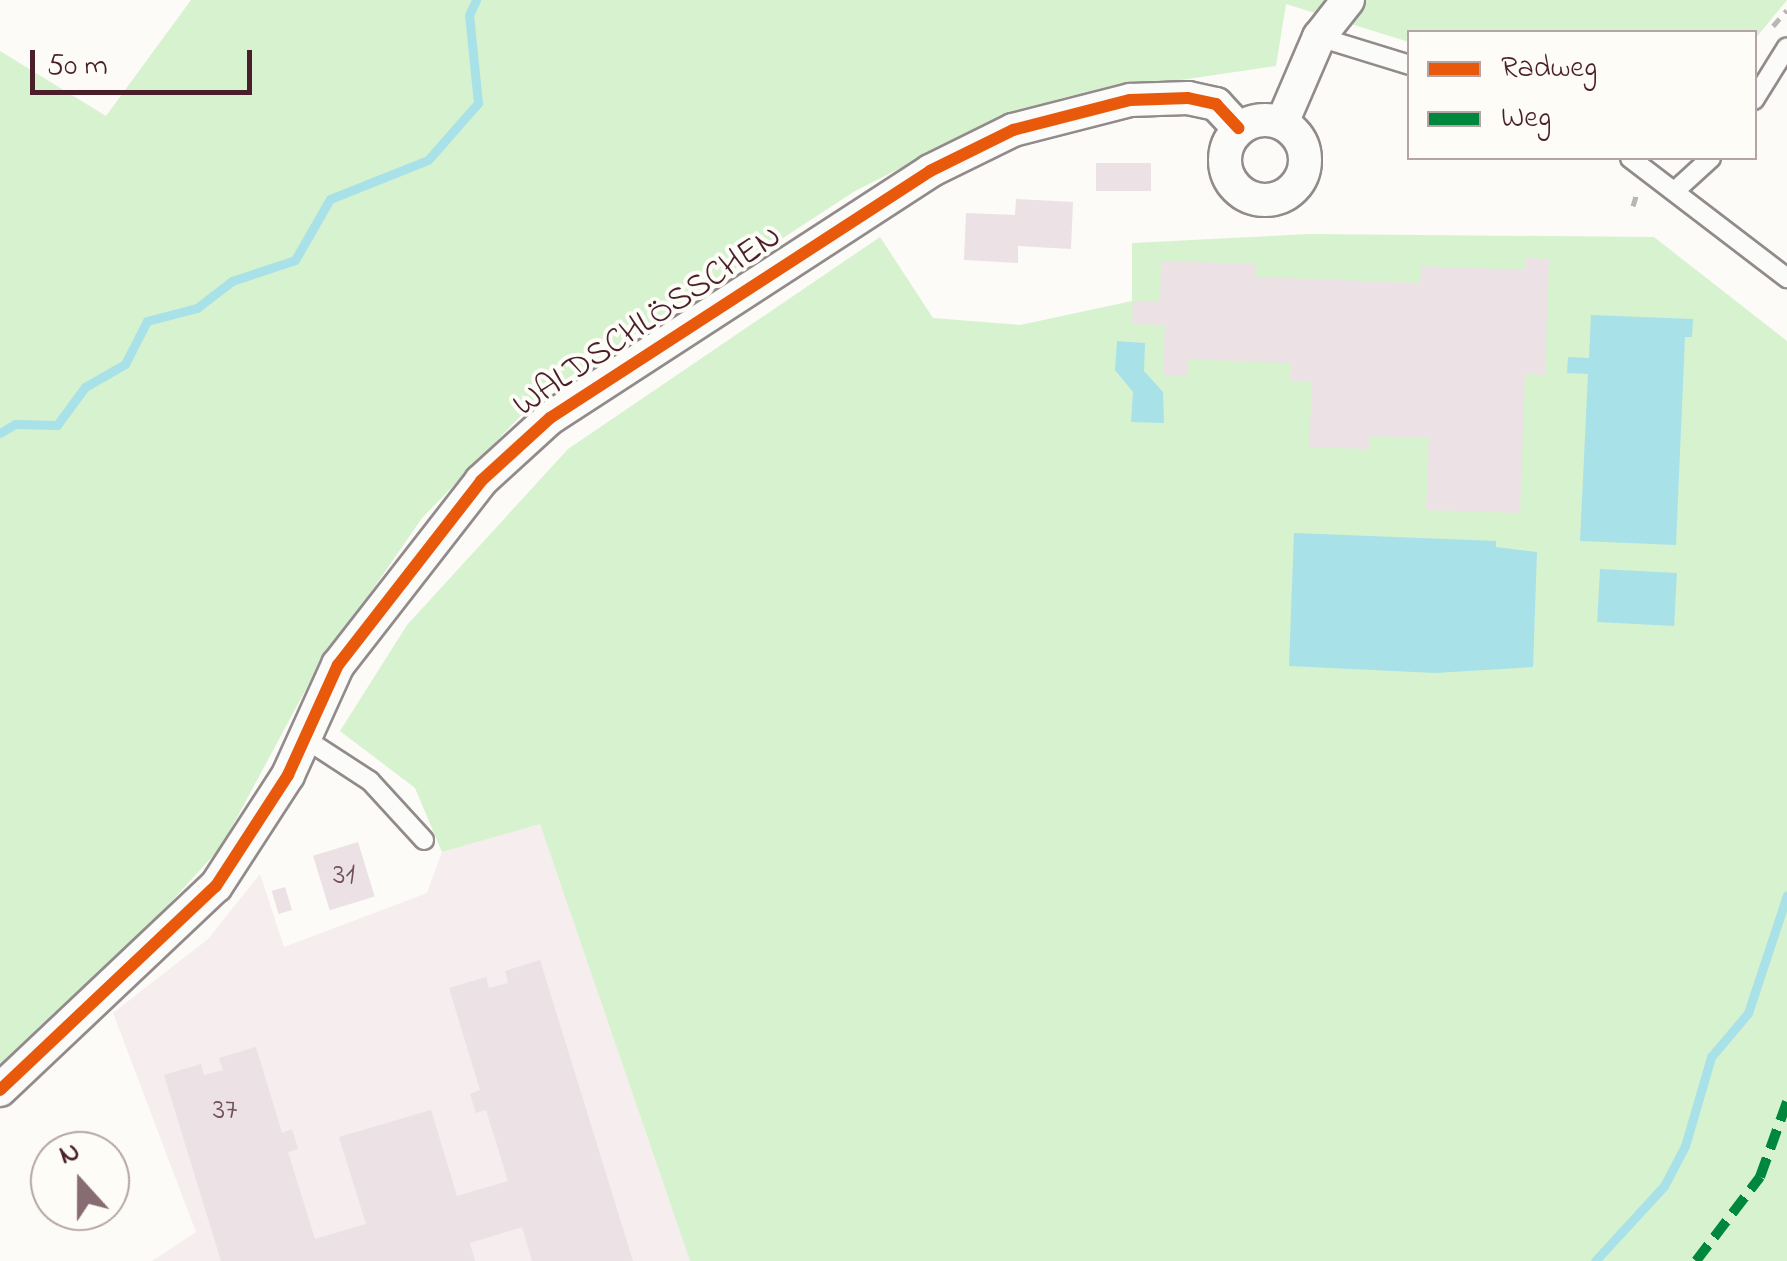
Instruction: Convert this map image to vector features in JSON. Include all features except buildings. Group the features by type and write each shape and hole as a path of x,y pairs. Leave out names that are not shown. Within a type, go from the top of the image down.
{"street":[{"path":"1320,37 1326,0"},
{"path":"1282,123 1320,37 1348,0"},
{"name":"WALDSCHLÖSSCHEN","path":"0,1090 216,886 288,775 338,665 481,481 550,418 930,171 1013,130 1130,100 1188,98 1216,104 1238,128"},
{"path":"1282,123 1303,146 1306,162 1302,177 1280,199 1248,198 1227,175 1228,144 1238,128 1282,123"}],"lane":[{"path":"1320,37 1407,64"},
{"path":"1757,95 1787,46"},
{"path":"1633,160 1787,278"},
{"path":"1677,190 1710,160"},
{"path":"304,738 370,781 424,840"}],"shaded area":[{"path":"540,823 690,1261 152,1261 196,1232 113,1013 208,939 260,874 284,947 427,893 442,852"}],"green space":[{"path":"191,0 1787,0 1757,37 1757,30 1407,30 1407,41 1286,4 1276,66 1066,97 1006,115 855,191 539,397 422,518 313,676 221,847 100,980 0,1066 0,51 106,116"},
{"path":"1310,234 1654,237 1787,341 1787,1261 690,1261 540,824 442,852 415,788 340,731 407,625 568,449 880,237 933,318 1020,325 1132,301 1132,243"}],"water":[{"path":"1591,315 1693,319 1692,337 1685,337 1676,545 1580,541 1588,374 1567,373 1568,357 1589,358"},
{"path":"1117,341 1145,343 1144,371 1163,392 1164,423 1131,422 1133,392 1115,370"},
{"path":"1294,533 1496,541 1496,547 1537,552 1533,667 1435,673 1289,666"},
{"path":"1600,569 1677,573 1674,626 1597,622"}],"waterway":[{"path":"0,433 15,424 57,425 85,387 125,364 147,321 197,308 232,281 295,260 330,199 428,160 478,103 469,15 476,0"},
{"path":"1595,1261 1664,1186 1685,1146 1711,1057 1748,1013 1787,895"}],"marked path":[{"path":"1696,1261 1760,1177 1787,1102"}],"cycle path":[{"path":"0,1090 216,886 288,775 338,665 481,481 550,418 930,171 1013,130 1130,100 1188,98 1216,104 1238,128"}]}
